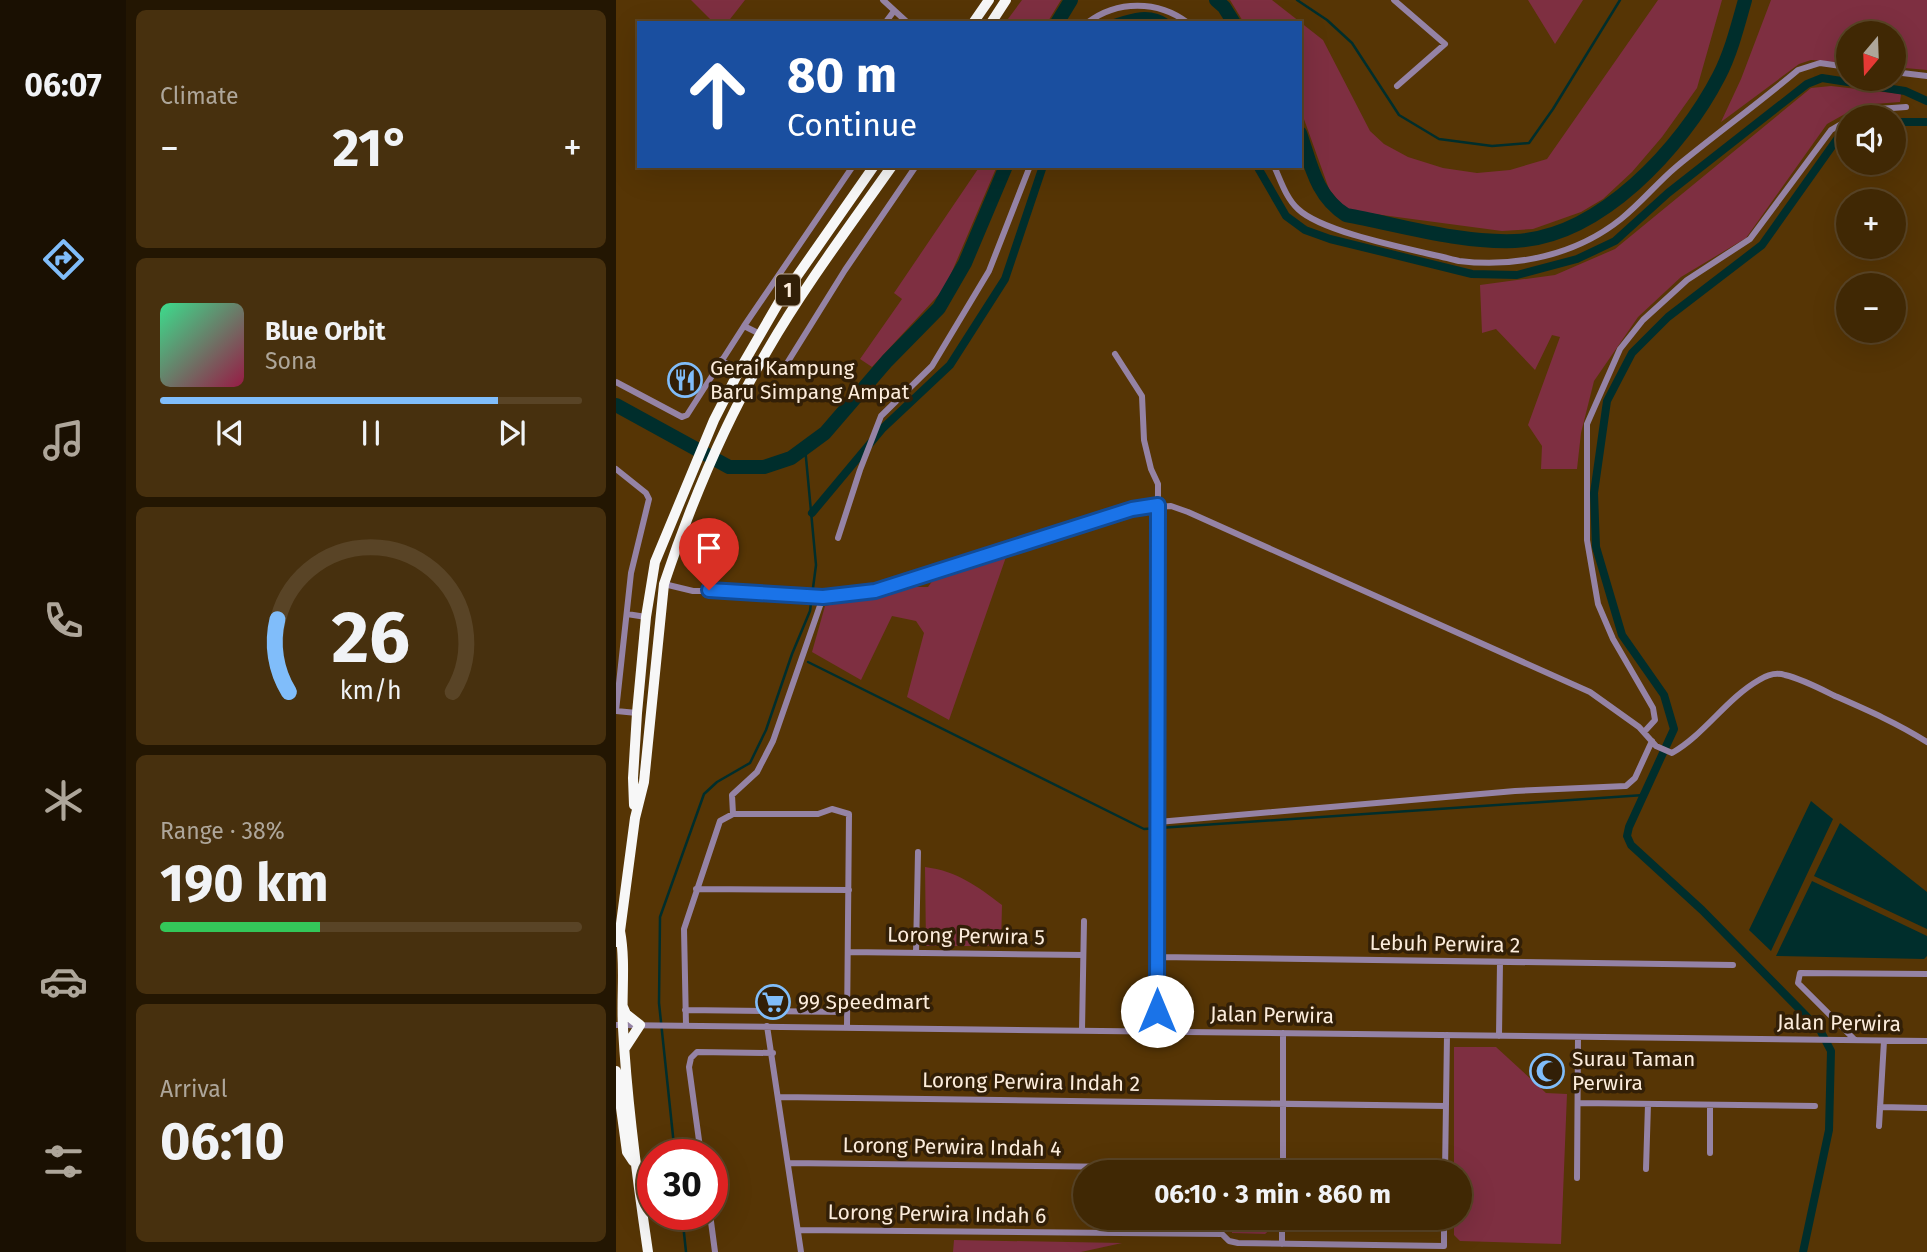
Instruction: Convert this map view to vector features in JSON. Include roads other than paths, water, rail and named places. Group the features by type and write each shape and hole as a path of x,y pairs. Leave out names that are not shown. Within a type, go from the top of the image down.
{"highway":[{"path":"974,21 989,0"},
{"path":"992,21 1006,0"},
{"name":"1","path":"635,818 633,778 637,713 646,617 655,562 714,421 739,371 760,334 873,168"},
{"name":"1","path":"616,942 635,818 644,782 664,584 728,426 766,352 890,168"},
{"path":"637,713 646,710 652,702"},
{"name":"1","path":"619,924 624,951 619,1025 648,1252"},
{"path":"622,1004 626,1014 646,1025 624,1049"},
{"name":"1","path":"616,1071 619,1112 628,1152 635,1164"}],"street":[{"path":"883,0 906,21"},
{"path":"1394,0 1445,44 1397,86"},
{"path":"1090,21 1103,12 1124,5 1147,4 1164,7 1185,21"},
{"path":"886,21 894,11"},
{"path":"1275,168 1290,200 1299,210 1321,223 1459,261 1483,264 1514,262 1561,251 1597,236 1641,202 1673,170 1798,70 1820,63 1836,65"},
{"path":"1906,73 1927,76"},
{"path":"1644,732 1655,720 1653,708 1613,639 1598,604 1587,540 1587,424 1620,349 1643,320 1687,280 1751,239 1836,127"},
{"path":"616,382 681,417 691,410 721,360 852,168"},
{"path":"784,368 845,270 915,168"},
{"path":"838,538 881,416 932,366 989,271 1029,168"},
{"path":"744,326 760,334"},
{"path":"1115,354 1142,396 1144,440 1158,484 1157,1031"},
{"path":"721,360 739,371"},
{"path":"616,467 646,493 649,499 649,509 631,573 616,711 637,713"},
{"path":"664,584 693,591 819,597 875,591 1132,509 1171,506 1232,530 1590,692 1644,732 1654,743 1672,753 1684,746 1728,703 1758,680 1771,674 1792,677 1892,719 1927,741"},
{"path":"733,814 732,795 757,772 773,741 819,597"},
{"path":"627,614 646,617"},
{"path":"1158,823 1515,791 1626,786 1635,778 1654,743"},
{"path":"685,1025 684,929 716,828 723,817 733,814 818,814 832,809 849,814 847,1027"},
{"path":"916,953 918,852"},
{"path":"696,889 849,890"},
{"path":"1082,1030 1084,921"},
{"name":"Lorong Perwira 5","path":"848,952 1083,956"},
{"name":"Lebuh Perwira 2","path":"1157,957 1733,965"},
{"path":"1499,1036 1500,962"},
{"path":"1855,1040 1798,983 1800,973 1927,974"},
{"path":"685,1010 847,1012"},
{"name":"Jalan Perwira","path":"619,1025 1927,1041"},
{"path":"767,1026 801,1252"},
{"path":"1283,1033 1283,1160"},
{"path":"1445,1160 1447,1035"},
{"path":"1577,1178 1578,1037"},
{"path":"1879,1126 1884,1041"},
{"path":"699,1139 689,1067 691,1058 697,1052 773,1053"},
{"name":"Lorong Perwira Indah 2","path":"779,1097 1446,1106"},
{"path":"1578,1103 1815,1106"},
{"path":"1646,1169 1648,1104"},
{"path":"1710,1105 1710,1153"},
{"path":"1880,1107 1927,1108"},
{"name":"Lorong Perwira Indah 4","path":"788,1163 1073,1168"},
{"path":"712,1230 715,1252"},
{"name":"Lorong Perwira Indah 6","path":"798,1230 1222,1234 1229,1241 1238,1243 1444,1246 1444,1230"},
{"path":"1282,1230 1282,1244"}],"water":[{"path":"1811,801 1833,819 1771,951 1749,930"},
{"path":"1840,823 1927,892 1927,929 1814,876"},
{"path":"1812,881 1927,936 1927,956 1924,959 1776,956"}],"waterway":[{"path":"1058,21 1071,0"},
{"path":"1216,0 1233,21"},
{"path":"1297,0 1327,20 1352,43 1399,115 1439,139 1492,146 1529,143 1620,0"},
{"path":"1302,139 1321,189 1346,215 1473,239 1515,241 1547,236 1578,224 1607,206 1661,159 1703,104 1719,76 1731,48 1745,0"},
{"path":"1121,21 1148,16 1164,21"},
{"path":"1258,168 1286,216 1305,230 1330,239 1472,274 1517,275 1577,259 1615,241 1668,193 1807,84 1822,78 1905,91 1927,101"},
{"path":"1906,122 1927,122"},
{"path":"1803,1252 1829,1130 1831,1051 1820,1030 1702,910 1631,845 1627,836 1674,729 1664,695 1622,635 1596,547 1594,493 1607,401 1632,353 1668,317 1762,245 1836,141"},
{"path":"616,405 729,467 764,467 791,458 825,433 887,361 939,308 965,263 1005,168"},
{"path":"812,513 883,428 950,365 1005,279 1042,168"},
{"path":"673,1139 659,1003 660,917 704,794 717,782 750,763 766,730 810,611 816,565 805,447"},
{"path":"808,662 1144,829 1644,795"},
{"path":"684,1230 686,1252"}],"place":[{"name":"Gerai Kampung Baru Simpang Ampat","path":"685,380"},
{"name":"99 Speedmart","path":"773,1002"},
{"name":"Surau Taman Perwira","path":"1547,1071"}]}
